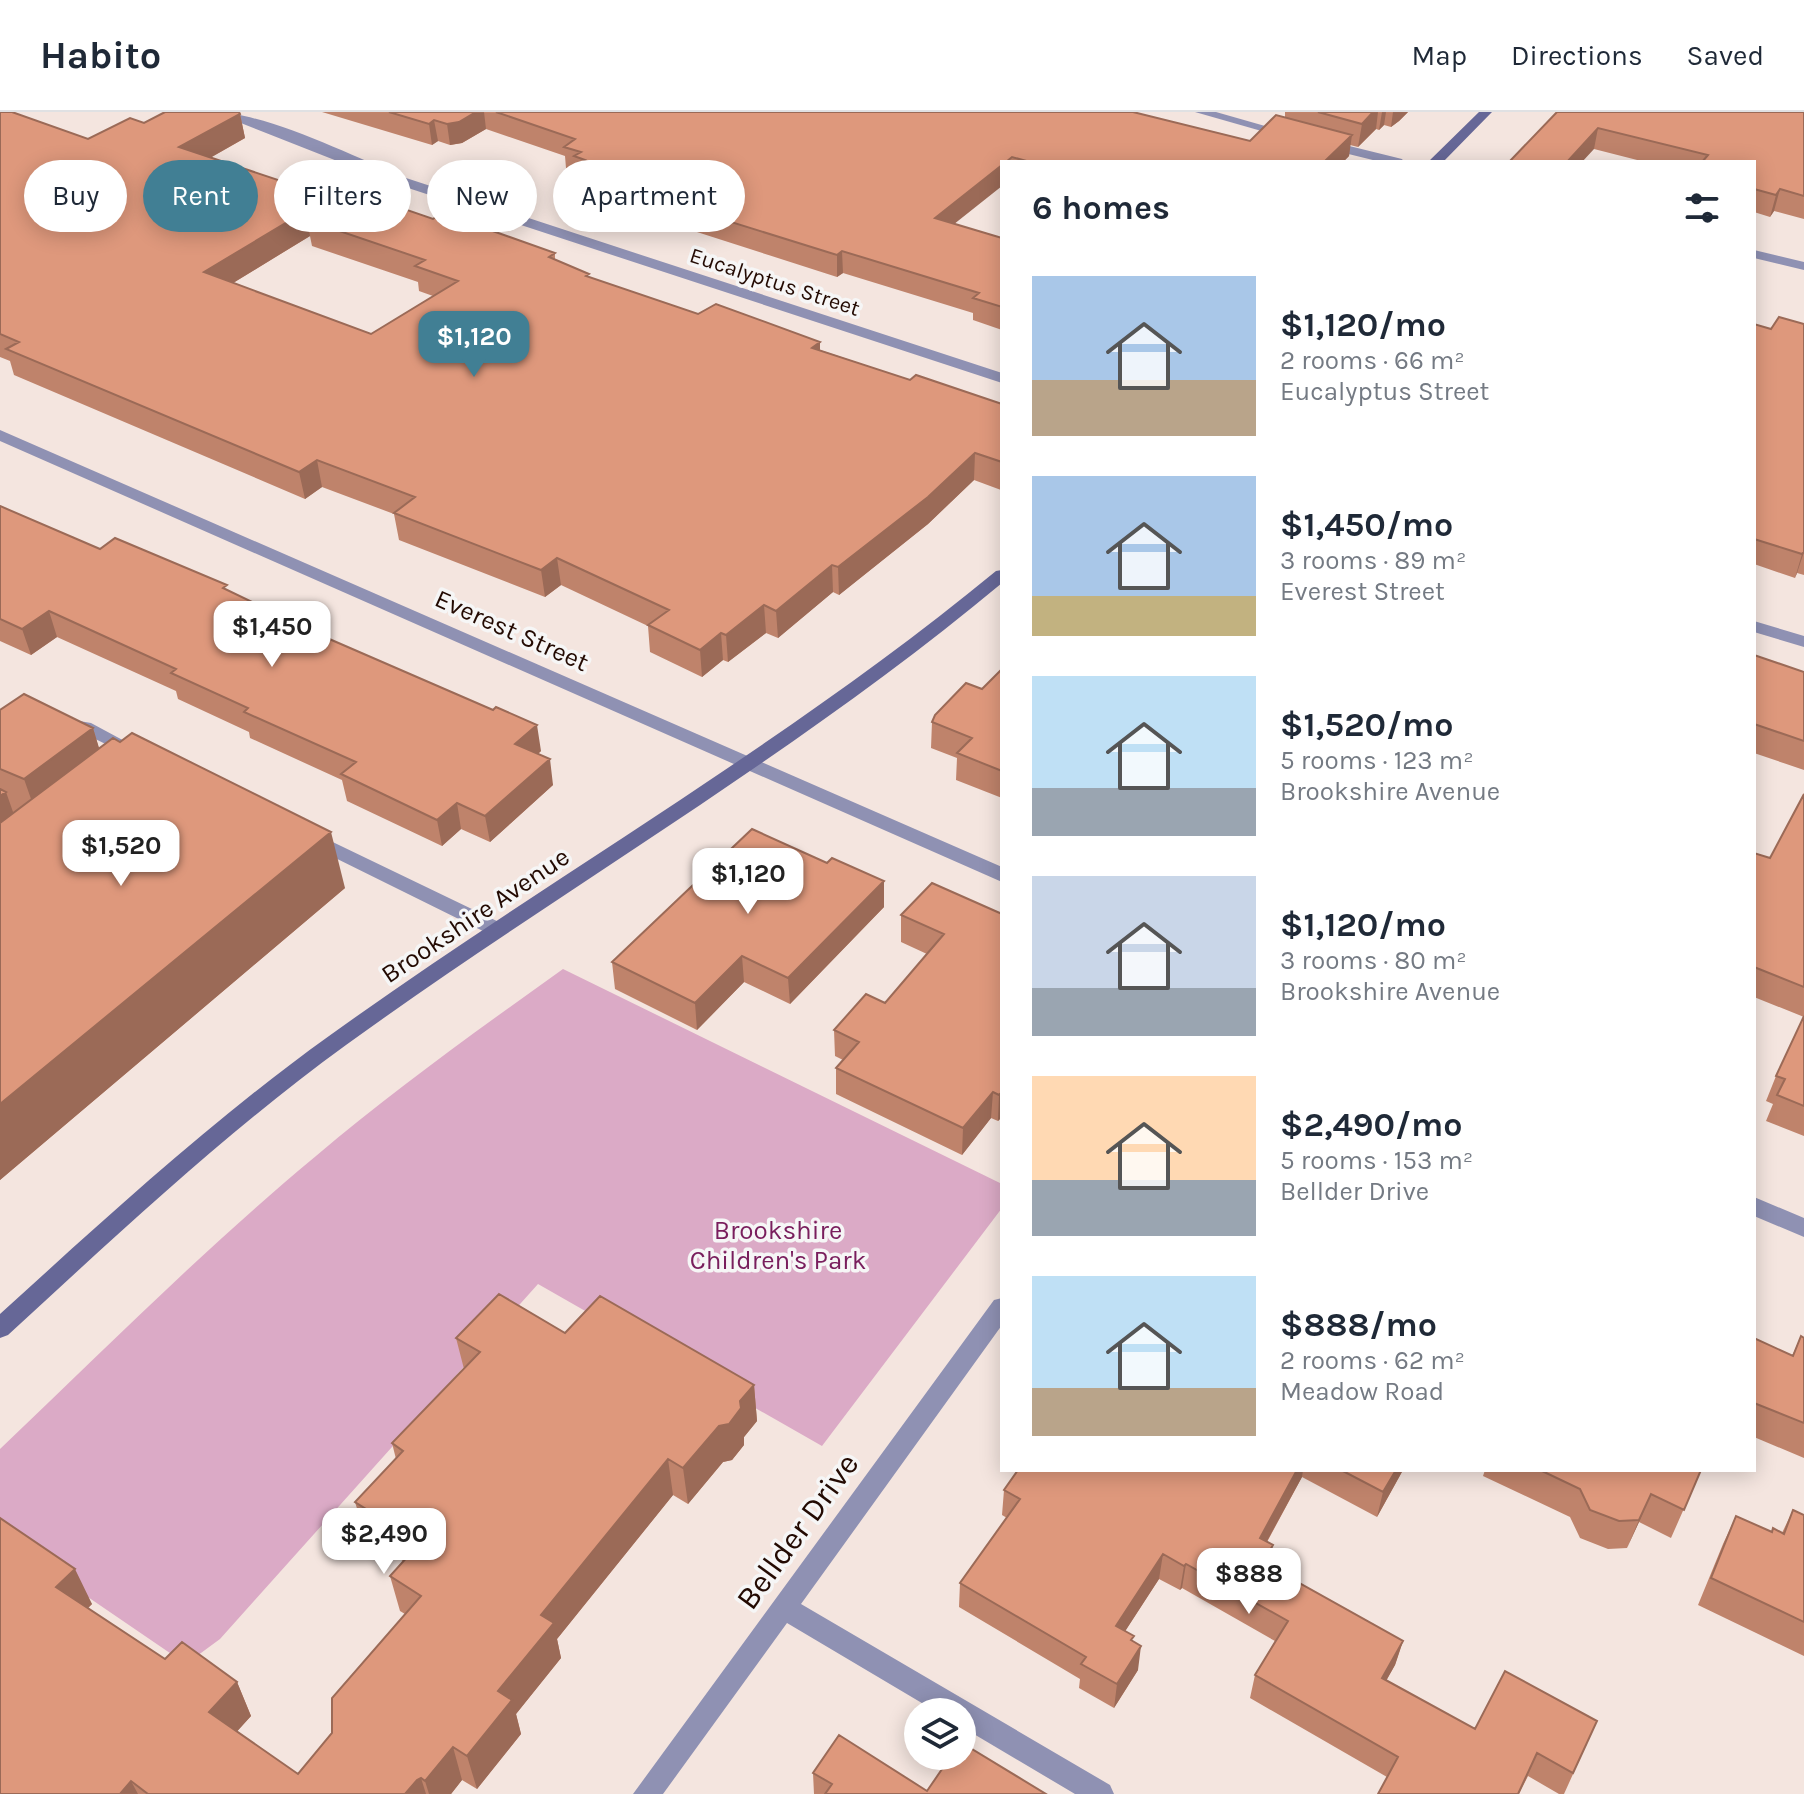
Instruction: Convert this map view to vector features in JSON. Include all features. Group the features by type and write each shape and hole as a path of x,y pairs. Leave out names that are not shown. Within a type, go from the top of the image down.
{"street":[{"name":"Eucalyptus Street","path":"219,112 307,142 404,183 1000,377"},
{"path":"1201,112 1302,138"},
{"path":"1437,160 1486,112"},
{"path":"1317,142 1389,160"},
{"path":"1756,254 1804,266"},
{"name":"Everest Street","path":"0,435 1000,874"},
{"name":"Brookshire Avenue","path":"0,1328 228,1123 338,1040 496,929 750,765 935,634 1000,577"},
{"path":"1756,627 1804,642"},
{"path":"51,727 85,727 157,762"},
{"path":"299,832 496,929"},
{"path":"1756,1207 1804,1228"},
{"name":"Bellder Drive","path":"647,1794 1000,1310"},
{"path":"783,1607 937,1698"},
{"path":"976,1721 1100,1794"}],"green space":[{"name":"Brookshire Children's Park","path":"563,969 1000,1183 1000,1211 822,1446 538,1284 220,1639 186,1664 0,1537 0,1449 235,1226 346,1131"}],"building":[{"path":"0,112 12,112 88,139 130,118 144,123 165,112 239,112 179,147 218,160 143,160 143,232 258,232 258,173 274,179 274,230 204,272 371,334 458,281 415,266 425,260 342,232 411,232 411,211 427,217 427,232 496,232 555,253 549,257 589,274 586,276 698,314 716,304 820,342 812,348 910,380 916,375 1000,403 1000,461 975,453 928,497 838,567 832,565 776,611 764,605 726,635 721,633 700,650 648,625 669,610 557,558 541,570 394,513 415,497 317,460 299,472 6,349 19,342 0,334"},
{"path":"389,112 476,112 459,122 447,124 434,120 429,124"},
{"path":"496,112 1133,112 1250,141 1276,115 1352,135 1326,160 1023,160 1012,157 1000,160 1000,167 935,218 1000,237 1000,306 973,298 979,293 842,251 837,255 745,226 745,160 585,160 574,156 581,152 564,147 575,139"},
{"path":"1318,112 1373,112 1362,124"},
{"path":"1557,112 1804,112 1804,196 1780,189 1776,195 1756,190 1756,160 1704,160 1708,155 1598,128 1569,160 1511,160"},
{"path":"1779,317 1804,324 1802,554 1756,540 1756,325 1771,329"},
{"path":"0,506 100,549 115,538 227,585 223,588 327,638 493,710 496,707 537,725 515,744 550,759 485,816 457,803 437,820 341,774 356,762 244,712 248,708 171,673 176,669 49,611 22,629 0,619"},
{"path":"1756,656 1804,672 1804,741 1756,725"},
{"path":"1000,671 1000,770 957,753 972,738 932,722 966,683 982,689"},
{"path":"24,694 93,728 24,779 0,769 0,710"},
{"path":"132,733 331,832 0,1104 0,823 113,738 120,742"},
{"path":"1804,794 1804,987 1756,968 1756,854 1770,858"},
{"path":"752,829 827,863 832,858 884,881 788,978 742,956 695,1003 612,962"},
{"path":"932,883 1000,913 1000,1094 993,1092 963,1128 836,1068 859,1042 834,1030 866,994 885,1003 944,934 901,915"},
{"path":"1804,1016 1804,1106 1777,1095 1785,1079 1776,1076"},
{"path":"499,1294 565,1333 600,1296 754,1385 740,1401 741,1408 729,1424 719,1426 683,1468 668,1459 541,1615 554,1623 498,1691 512,1700 467,1756 453,1747 425,1781 421,1778 417,1780 405,1794 148,1794 131,1781 120,1794 0,1794 0,1518 75,1569 56,1587 165,1659 182,1642 237,1682 209,1712 298,1774 332,1733 332,1698 421,1596 390,1576 420,1543 355,1502 403,1451 392,1443 480,1352 456,1338"},
{"path":"1801,1336 1804,1338 1804,1423 1756,1404 1756,1339 1793,1356"},
{"path":"1017,1472 1296,1472 1260,1538 1273,1545 1270,1550 1274,1552 1267,1565 1403,1641 1382,1678 1475,1729 1505,1671 1597,1721 1573,1773 1537,1753 1518,1794 1378,1794 1398,1757 1255,1675 1288,1621 1186,1564 1184,1566 1163,1554 1116,1626 1134,1636 1131,1640 1141,1646 1117,1684 1081,1664 1086,1657 960,1583 1020,1499 1004,1490"},
{"path":"1345,1472 1395,1472 1383,1492"},
{"path":"1544,1472 1700,1472 1684,1510 1651,1494 1639,1520 1619,1521 1590,1510 1580,1489"},
{"path":"1793,1510 1804,1515 1804,1622 1711,1578 1736,1516 1784,1534"},
{"path":"839,1735 927,1791 941,1770 976,1770 976,1752 1046,1794 825,1794 832,1784 813,1773"}]}
